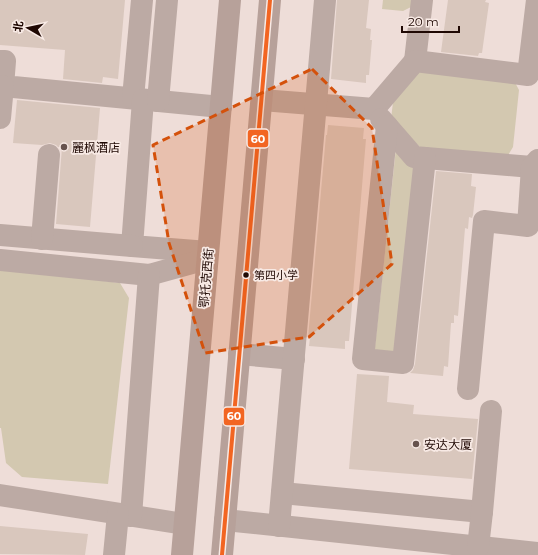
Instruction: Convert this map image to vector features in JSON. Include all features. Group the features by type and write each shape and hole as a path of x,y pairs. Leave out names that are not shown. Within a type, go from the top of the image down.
{"main road":[{"name":"鄂托克西街","path":"182,555 230,0"},
{"path":"222,555 270,0"}],"lane":[{"path":"132,246 145,100 142,0"},
{"path":"145,100 167,0"},
{"path":"279,526 325,0"},
{"path":"422,0 415,61 380,118 364,359 403,363 425,158"},
{"path":"415,61 533,81 536,0"},
{"path":"0,61 5,61 0,118"},
{"path":"3,86 221,107"},
{"path":"262,100 315,104 380,118 414,157 535,164 528,226 484,221 468,390"},
{"path":"42,238 48,155"},
{"path":"0,235 132,246 208,256"},
{"path":"0,260 149,275 208,256"},
{"path":"114,555 124,515 149,275"},
{"path":"239,354 294,359"},
{"path":"478,547 491,411"},
{"path":"282,493 482,512"},
{"path":"0,495 184,524"},
{"path":"225,520 538,553"}],"highlighted area":[{"path":"312,69 372,128 392,264 309,337 205,353 169,243 153,145"}],"shaded area":[{"path":"383,0 415,0 415,5 403,11 382,9"},
{"path":"438,69 512,77 519,90 513,147 504,162 428,155 391,119 394,94 414,73"},
{"path":"396,148 418,169 399,352 374,355"},
{"path":"0,268 120,283 129,298 108,484 22,477 6,463 0,428"}],"building":[{"path":"0,0 125,0 118,79 103,77 102,83 63,79 65,50 0,45"},
{"path":"337,0 369,0 366,28 371,29 370,40 372,40 369,75 366,75 366,83 331,79"},
{"path":"448,0 486,0 485,2 489,3 482,53 479,53 478,56 441,52"},
{"path":"17,100 100,108 90,227 56,224 62,147 58,147 50,143 42,145 13,143"},
{"path":"328,125 364,128 363,139 366,139 349,341 345,341 345,349 309,346 310,338 308,338"},
{"path":"436,171 472,174 471,186 476,187 473,215 472,218 469,217 468,229 465,228 458,316 454,315 454,323 451,323 448,367 444,366 443,376 410,373 415,364"},
{"name":"安达大厦","path":"357,374 389,376 387,402 414,405 413,414 478,419 472,479 349,469"},
{"path":"0,526 88,534 85,555 0,554"}],"transit line":[{"name":"60","path":"222,555 270,0"}],"place":[{"name":"麗枫酒店","path":"64,147"},
{"name":"第四小学","path":"246,275"},
{"name":"安达大厦","path":"416,444"}]}
